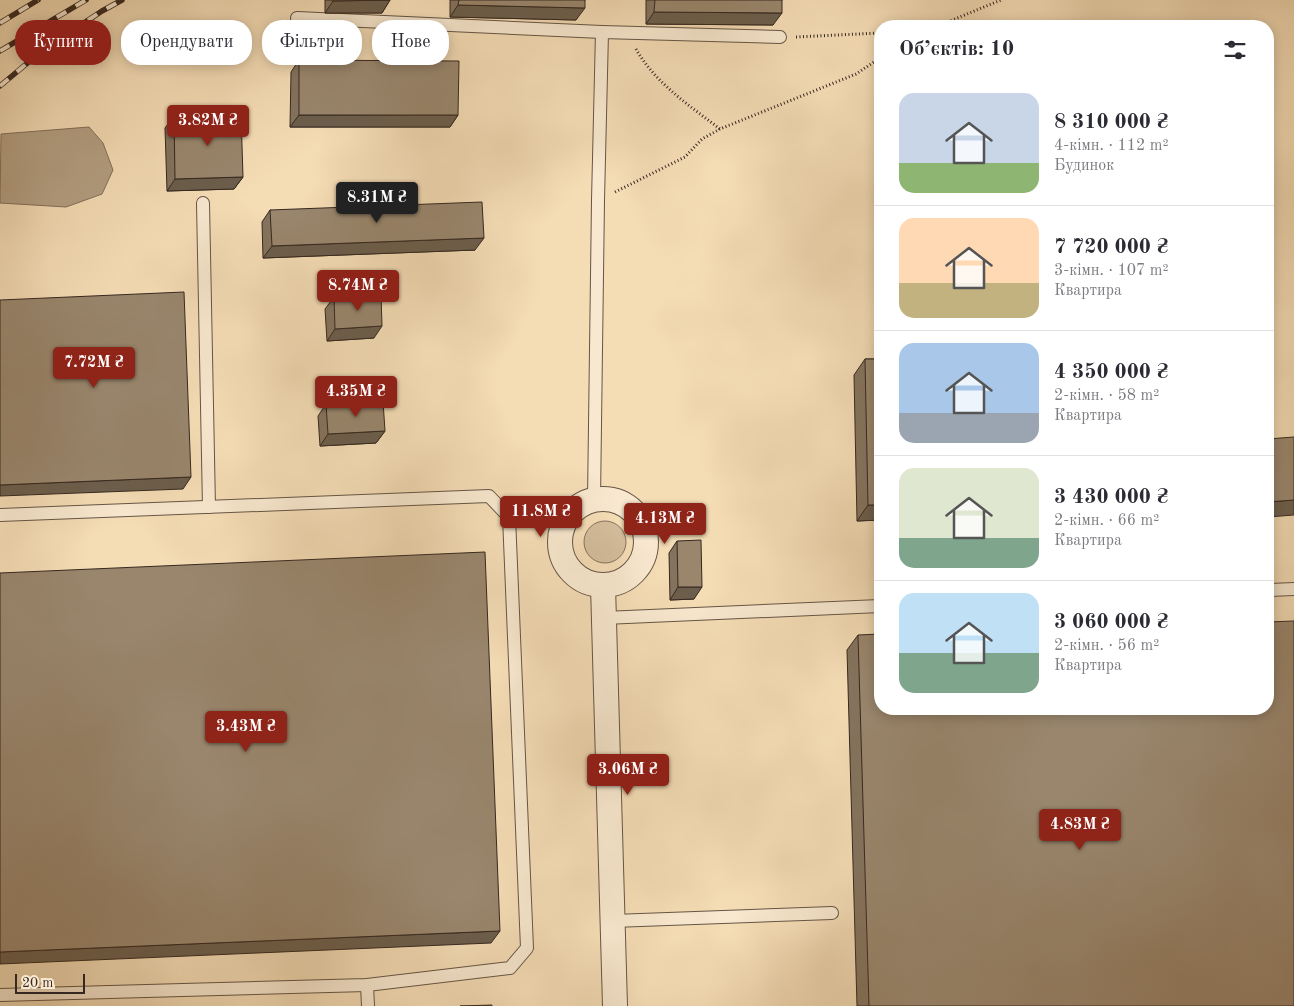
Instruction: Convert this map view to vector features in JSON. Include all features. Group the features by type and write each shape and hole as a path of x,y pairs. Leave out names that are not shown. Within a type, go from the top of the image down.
{"street":[{"path":"594,500 608,500 622,504 634,512 642,524 645,537 645,551 639,564 630,575 618,582 602,586 591,584 577,577 568,567 562,554 560,540 563,526 570,514 581,505 594,500"},
{"path":"602,586 616,1006"}],"lane":[{"path":"297,18 627,33 780,37"},
{"path":"594,500 602,32"},
{"path":"203,202 209,507"},
{"path":"0,516 489,496 509,517 527,948 510,968 367,985 0,995"},
{"path":"1274,590 1294,589"},
{"path":"604,618 874,606"},
{"path":"613,921 832,913"},
{"path":"367,985 368,1006"}],"path":[{"path":"953,20 1001,0"},
{"path":"627,33 645,65 682,100 720,129"},
{"path":"780,37 874,33"},
{"path":"598,200 685,157 702,139 720,129 856,74 874,62"}],"shaded area":[{"path":"89,127 103,143 113,170 102,194 66,207 0,203 1,134"},
{"path":"609,521 617,524 623,530 626,542 623,554 617,560 601,563 593,560 587,554 584,538 587,530 593,524"}],"building":[{"path":"333,0 390,0 333,1"},
{"path":"459,0 585,0 585,8 458,5"},
{"path":"655,0 782,0 782,13 654,12"},
{"path":"362,60 372,60 372,65 449,65 449,61 459,61 458,115 299,115 299,65 362,65"},
{"path":"241,114 243,177 175,179 174,116"},
{"path":"482,202 484,238 272,246 270,210"},
{"path":"184,292 191,477 0,485 0,300"},
{"path":"381,294 382,326 335,329 334,297"},
{"path":"865,359 874,359 874,505 868,505"},
{"path":"383,401 385,431 328,434 326,404"},
{"path":"1294,437 1294,500 1274,502 1274,439"},
{"path":"701,540 702,587 678,587 677,541"},
{"path":"485,552 500,931 0,952 0,573"},
{"path":"1294,621 1294,1006 869,1006 858,635 874,634 874,715 1274,715 1274,622"},
{"path":"492,1005 492,1006 460,1006"}],"railway":[{"path":"0,23 38,0"},
{"path":"0,51 86,0"},
{"path":"0,86 43,50 122,0"}]}
